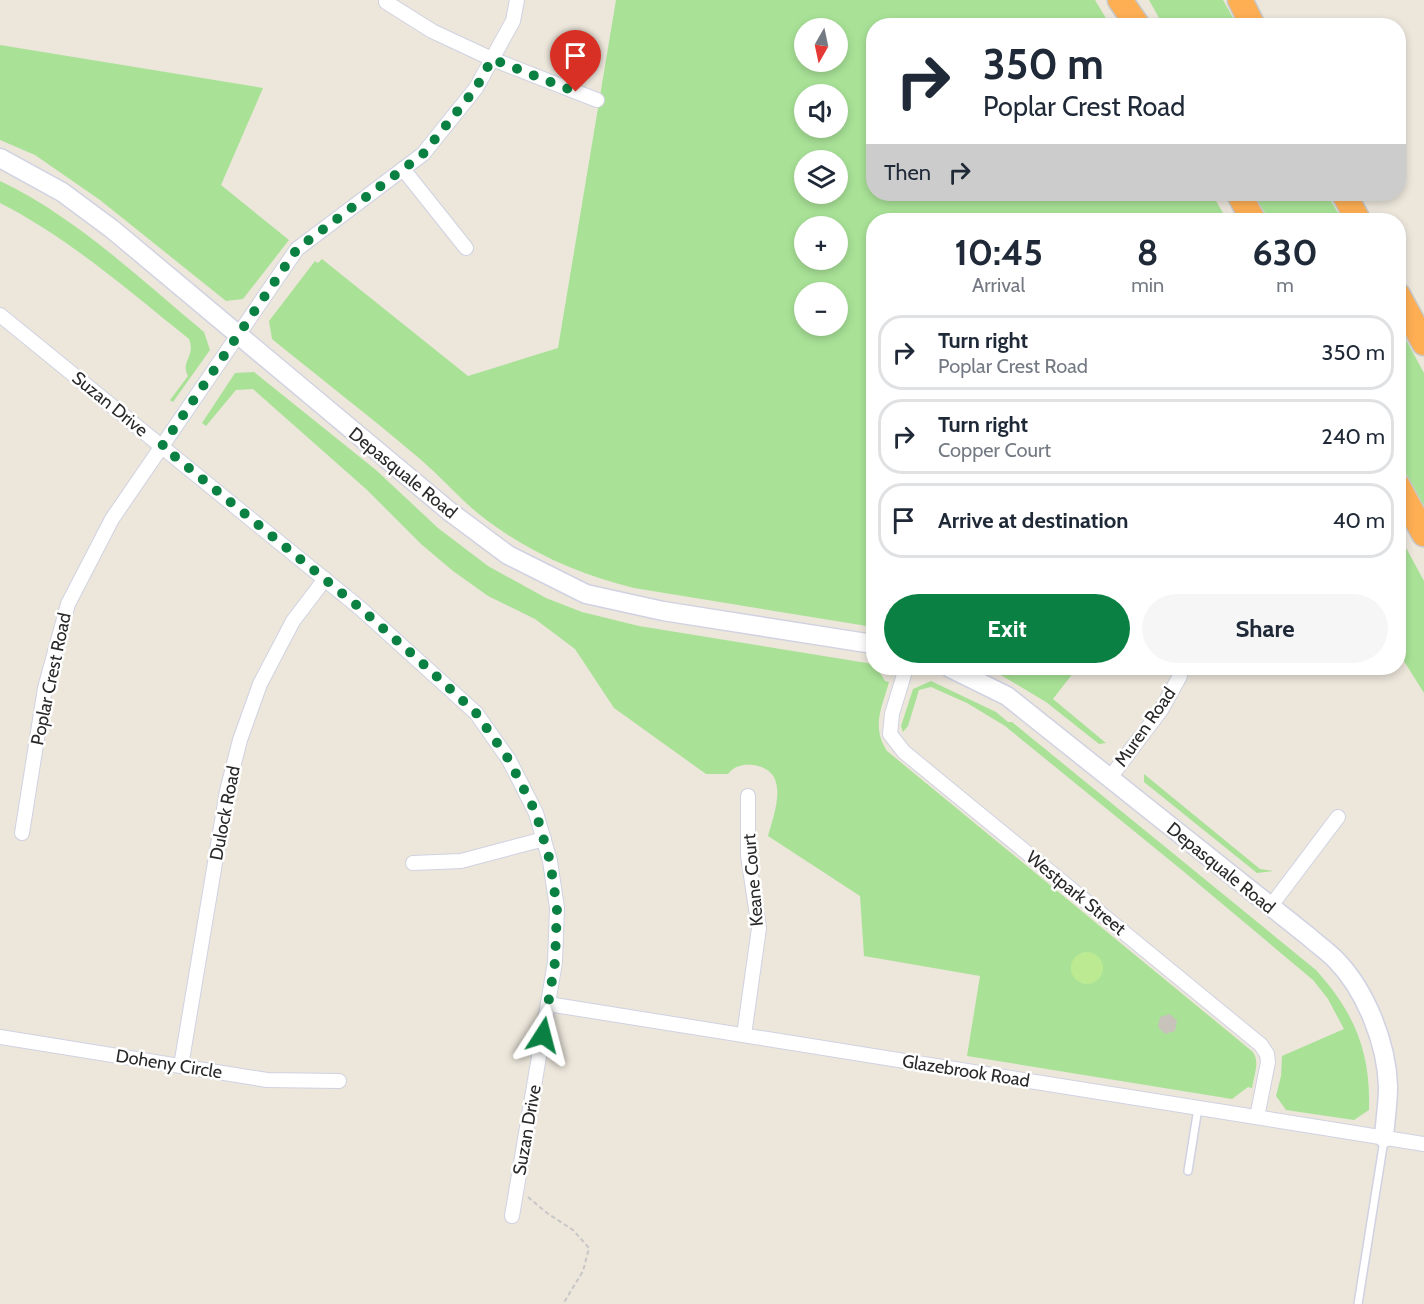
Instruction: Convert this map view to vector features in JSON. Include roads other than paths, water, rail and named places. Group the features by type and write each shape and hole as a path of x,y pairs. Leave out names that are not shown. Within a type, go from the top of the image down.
{"highway":[{"path":"1120,0 1132,18"},
{"path":"1134,0 1144,18"},
{"path":"1240,0 1249,18"},
{"path":"1406,310 1424,343"},
{"path":"1406,501 1424,534"}],"street":[{"name":"Poplar Crest Road","path":"22,832 45,688 68,604 112,519 297,249 423,154 476,88 513,21 517,0"},
{"path":"386,2 432,31 492,59 597,100"},
{"name":"Depasquale Road","path":"0,158 62,192 112,229 457,518 508,555 586,594 663,611 866,643"},
{"path":"403,168 466,248"},
{"name":"Suzan Drive","path":"2,319 162,446 404,646 476,713 509,760 536,813 550,861 557,908 555,962 512,1216"},
{"name":"Dulock Road","path":"181,1066 227,791 240,741 260,684 293,621 325,579"},
{"name":"Westpark Street","path":"904,675 892,714 890,734 904,752 1261,1044 1267,1054 1268,1062 1257,1117"},
{"name":"Depasquale Road","path":"964,675 1006,696 1337,961 1357,989 1374,1021 1383,1051 1388,1086 1384,1138"},
{"name":"Muren Road","path":"1109,779 1161,710 1180,676"},
{"name":"Keane Court","path":"744,1035 759,928 748,856 748,796"},
{"path":"1270,907 1338,817"},
{"path":"413,863 462,861 544,839"},
{"name":"Glazebrook Road","path":"548,1004 1424,1144"},
{"name":"Doheny Circle","path":"0,1037 267,1080 339,1081"}],"lane":[{"path":"1188,1171 1198,1108"},
{"path":"1358,1304 1384,1138"}]}
